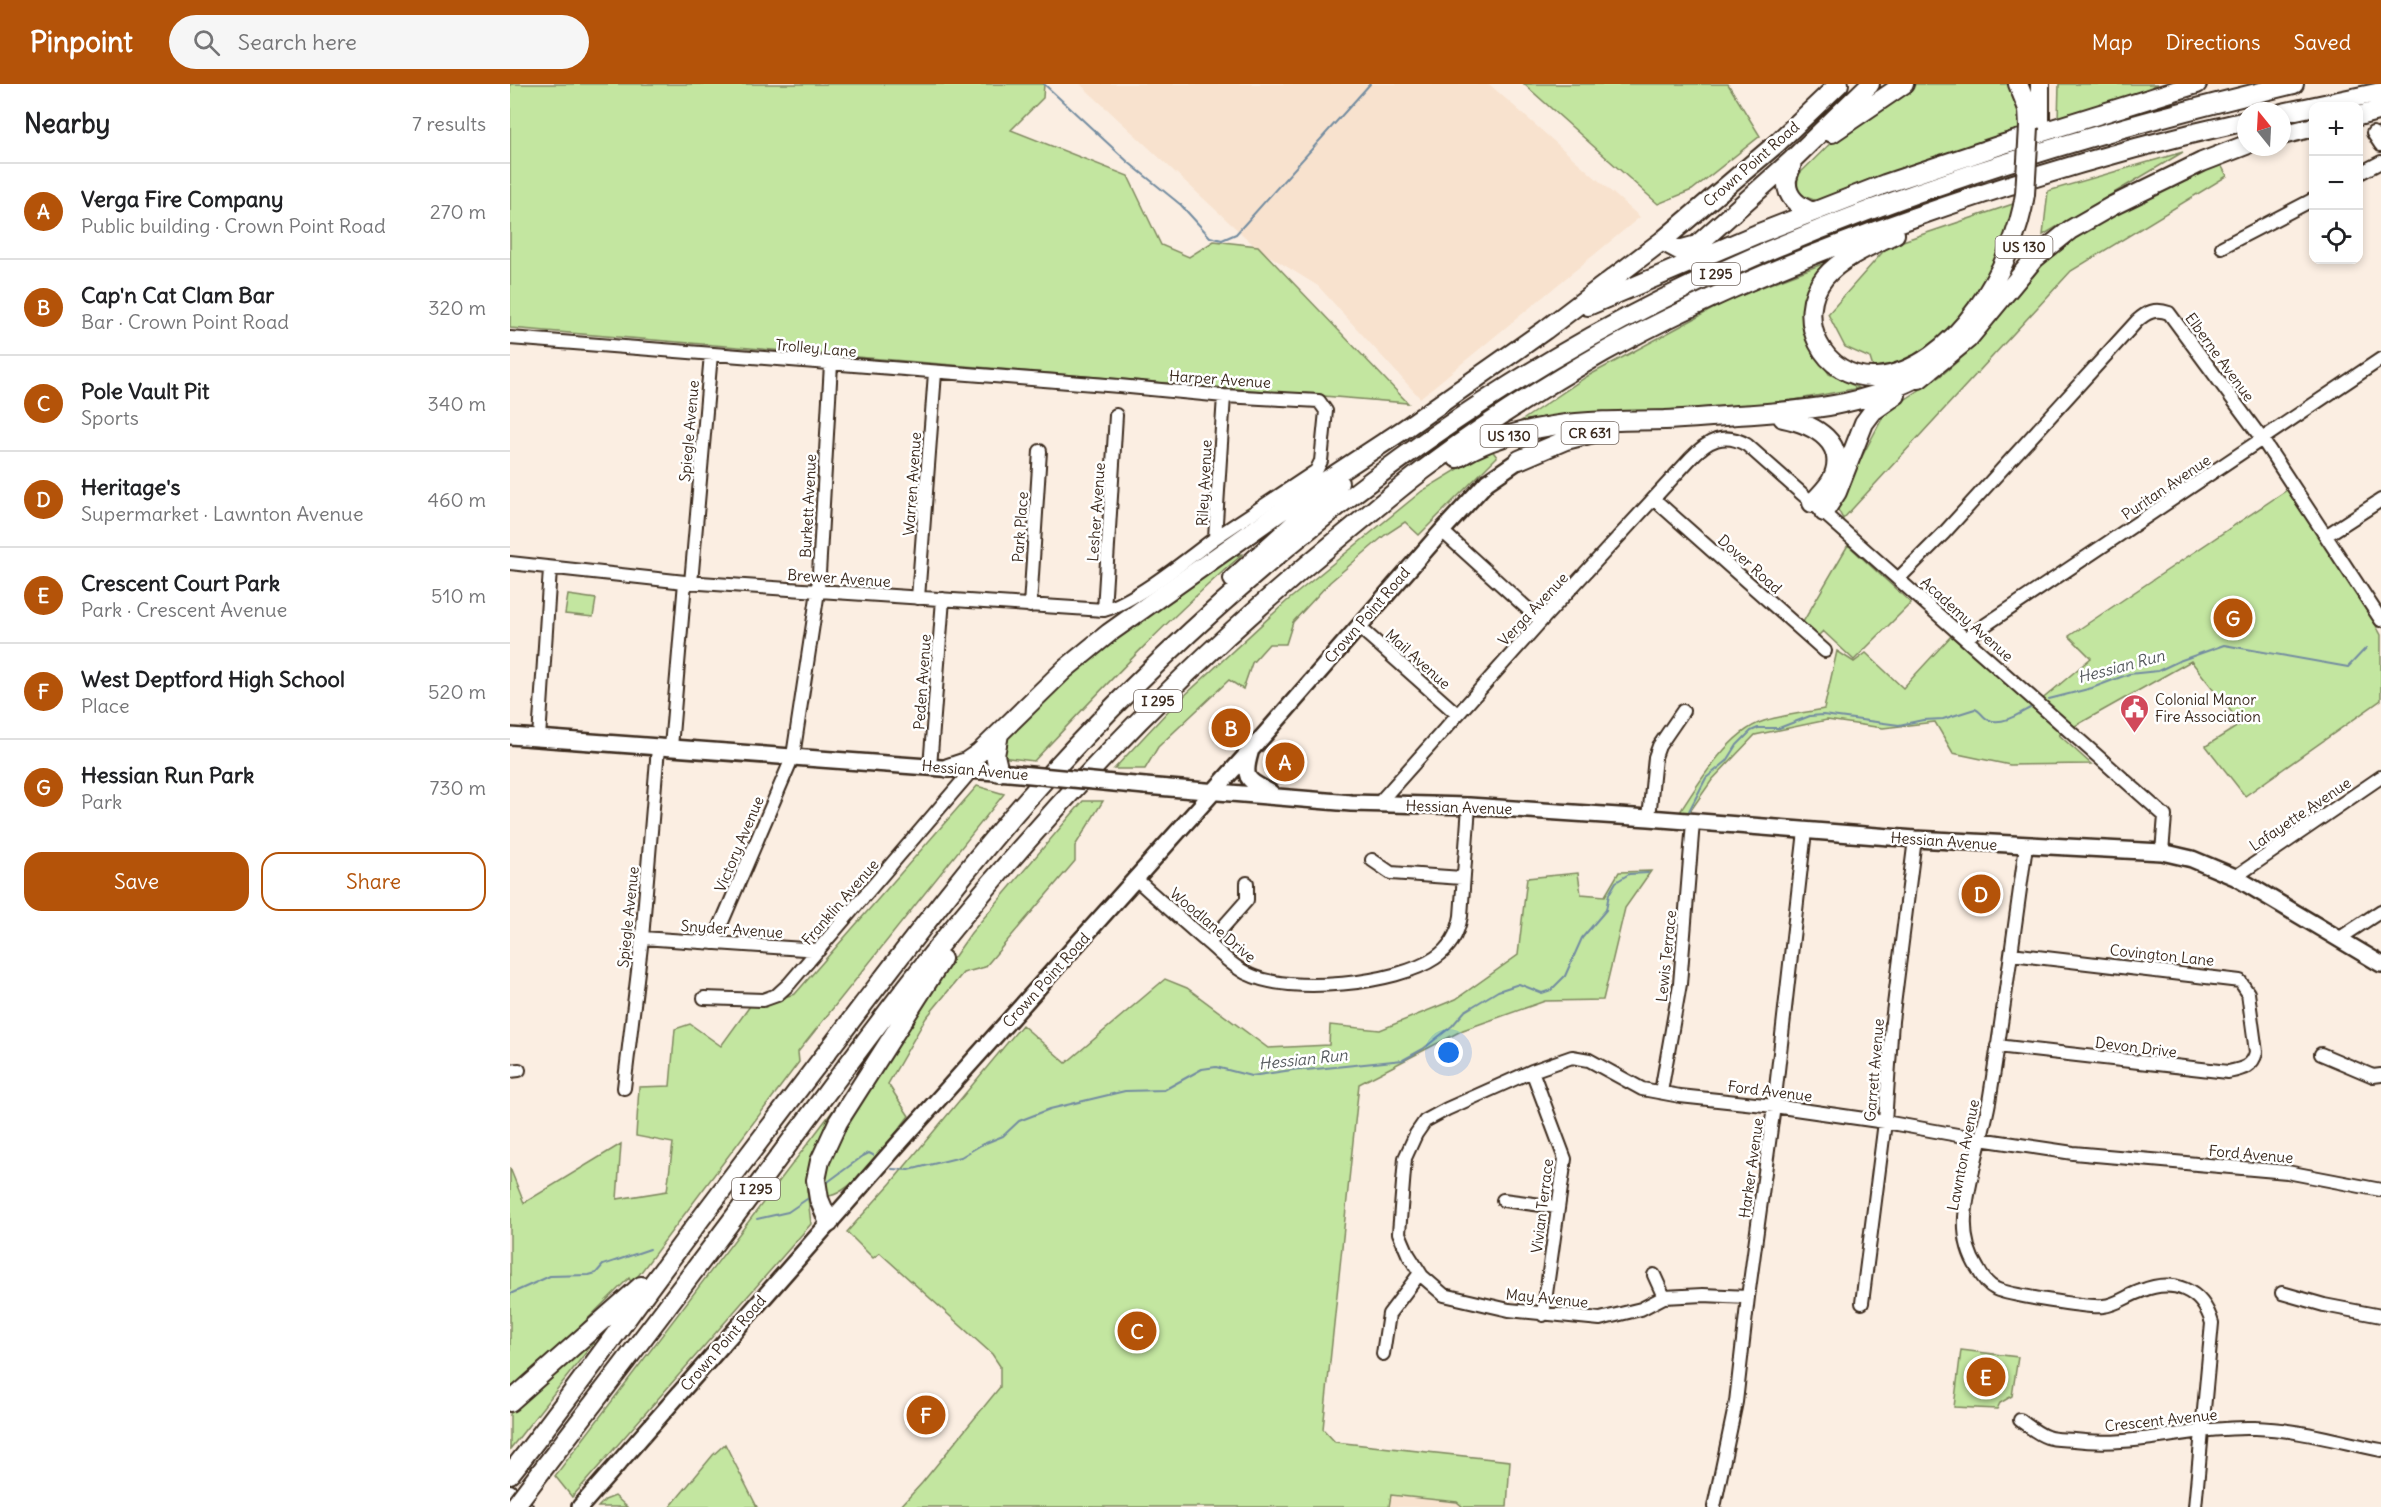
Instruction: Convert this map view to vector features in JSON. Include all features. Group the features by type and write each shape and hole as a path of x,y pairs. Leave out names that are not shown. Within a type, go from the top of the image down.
{"highway":[{"name":"Crown Point Road","path":"1545,330 1662,242 1776,144 1839,84"},
{"path":"1662,242 1673,249 1686,249 1708,236 1792,160 1870,84"},
{"path":"1821,132 1832,133 1904,84"},
{"path":"2018,84 2034,126"},
{"path":"2023,84 2028,109"},
{"path":"2111,110 2167,84"},
{"path":"939,767 970,760 1065,669 1109,633 1300,497 1403,430 1545,330 1620,291 1813,212 1956,159 2197,84"},
{"name":"I 295","path":"510,1474 935,910 987,846 1098,725 1212,613 1311,529 1434,436 1569,350 1660,301 1796,240 1942,186 2070,144 2193,109 2294,84"},
{"path":"1969,198 1947,213 1876,243 1840,264 1825,278 1812,305 1811,324 1817,343 1834,364 1852,374 1875,377 1917,363 1952,337 1986,297 2002,270 2031,192 2034,126 2041,87"},
{"path":"2291,111 2381,92"},
{"path":"2363,115 2381,110"},
{"name":"I 295","path":"514,1507 914,978 966,913 1052,813 1148,710 1259,606 1423,470 1560,378 1711,297 1813,253 1969,198 2115,154 2237,123"},
{"path":"2291,133 2309,128"},
{"path":"2001,300 2034,259 2070,230 2112,206 2192,167 2237,149"},
{"path":"1792,160 1788,178 1790,195 1797,205 1813,212"},
{"name":"US 130","path":"1372,511 1389,507 1465,453 1499,439 1572,424 1819,409 1848,403 1901,386 1926,373 1968,339 2001,300 2024,250 2031,192"},
{"path":"1708,236 1728,237 1768,230"},
{"path":"1818,507 1837,492 1864,423 1873,411 1926,373"},
{"path":"1760,414 1806,423 1820,431 1829,442 1834,456 1833,474 1818,507"},
{"name":"CR 631","path":"1519,460 1588,433 1666,420"},
{"path":"1212,613 1221,591 1312,506 1403,430"},
{"path":"999,734 994,756 1004,772"},
{"path":"829,1223 819,1198 816,1180 820,1161 838,1122 958,934 966,913"},
{"path":"510,1402 669,1261"}],"main road":[{"name":"Crown Point Road","path":"580,1507 1442,531 1487,482 1519,460"},
{"name":"Hessian Avenue","path":"510,735 1004,772 1275,797 1378,804 1469,806 1915,839 2162,852 2192,859 2235,877 2381,964"},
{"path":"1250,750 1246,772 1248,778 1275,797"}],"street":[{"path":"2373,133 2381,145"},
{"path":"2363,171 2381,162"},
{"path":"2222,247 2309,201"},
{"name":"Elberne Avenue","path":"1899,578 1944,533 2137,321 2153,310 2161,310 2169,313 2262,439 2381,620"},
{"name":"Trolley Lane","path":"510,338 1119,386"},
{"name":"Spiegle Avenue","path":"624,1088 665,748 688,583 711,354"},
{"name":"Puritan Avenue","path":"1966,638 2381,359"},
{"name":"Burkett Avenue","path":"793,756 818,591 831,364"},
{"name":"Warren Avenue","path":"918,598 935,373"},
{"name":"Harper Avenue","path":"1119,386 1224,396 1319,401 1326,411 1321,461 1316,471 1215,538"},
{"name":"Riley Avenue","path":"1159,579 1215,538 1224,396"},
{"name":"Lesher Avenue","path":"1104,610 1116,415"},
{"name":"Academy Avenue","path":"1714,439 1735,439 1747,445 2165,816 2162,852"},
{"name":"Verga Avenue","path":"1378,804 1541,621 1702,447 1714,439"},
{"name":"Park Place","path":"1030,606 1040,451"},
{"name":"Dover Road","path":"1655,500 1825,651"},
{"path":"2327,535 2381,500"},
{"path":"1442,531 1541,621"},
{"name":"Brewer Avenue","path":"510,563 688,583 1104,610 1115,607 1159,579"},
{"path":"539,738 550,569"},
{"name":"Peden Avenue","path":"939,767 943,599"},
{"name":"Mail Avenue","path":"1358,626 1457,714"},
{"path":"1649,818 1655,757 1659,746 1683,711"},
{"name":"Victory Avenue","path":"713,943 793,756"},
{"name":"Franklin Avenue","path":"704,998 763,1000 777,995 819,950 972,770"},
{"name":"Lafayette Avenue","path":"2235,877 2381,777"},
{"name":"Woodlane Drive","path":"1136,879 1238,969 1253,977 1272,982 1348,984 1373,981 1427,963 1444,951 1453,940 1459,927 1469,806"},
{"name":"Lewis Terrace","path":"1661,1092 1680,984 1693,822"},
{"name":"Harker Avenue","path":"1714,1507 1737,1402 1805,831"},
{"name":"Garrett Avenue","path":"1862,1303 1885,1122 1893,1021 1915,839"},
{"name":"Lawnton Avenue","path":"2026,846 1988,1104 1965,1218 1968,1248 1981,1275 1988,1283 2005,1292 2094,1306 2114,1304 2141,1290 2171,1286 2190,1291 2205,1304 2212,1323 2195,1507"},
{"path":"1372,860 1391,873 1462,878"},
{"path":"1209,944 1247,900 1247,883"},
{"path":"2340,938 2381,911"},
{"name":"Snyder Avenue","path":"642,938 819,950"},
{"name":"Covington Lane","path":"2011,954 2240,981 2248,993 2256,1047"},
{"name":"Devon Drive","path":"1997,1046 2228,1072 2247,1067 2254,1061 2256,1047"},
{"path":"2321,1054 2373,1076 2381,1075"},
{"name":"Ford Avenue","path":"1420,1273 1399,1233 1405,1158 1416,1134 1425,1121 1447,1109 1564,1059 1580,1058 1598,1064 1642,1089 1885,1122 2073,1153 2288,1172 2381,1190"},
{"name":"Vivian Terrace","path":"1532,1071 1565,1159 1543,1315"},
{"path":"1503,1200 1557,1207"},
{"path":"1383,1354 1389,1314 1420,1273"},
{"name":"May Avenue","path":"1420,1273 1444,1295 1543,1315 1600,1319 1641,1309 1664,1297 1703,1295 1748,1297"},
{"path":"1654,1275 1664,1297"},
{"path":"2282,1293 2324,1305 2381,1316"},
{"name":"Crescent Avenue","path":"2020,1420 2046,1437 2094,1442 2117,1443 2201,1429 2273,1428 2381,1450"},
{"path":"510,1491 526,1507"}],"shaded area":[{"path":"1080,84 1489,84 1640,217 1420,398 1318,286 1258,249"},
{"path":"1391,1495 1458,1502 1463,1507 1389,1507"}],"green space":[{"path":"510,84 1044,84 1043,98 1011,130 1128,176 1161,245 1189,257 1214,241 1258,246 1408,403 510,328"},
{"path":"1524,84 1728,84 1760,136 1692,190 1658,204"},
{"path":"1916,84 2008,84 2014,91 2021,128 1817,201 1797,194 1798,175 1846,128"},
{"path":"2059,84 2158,84 2121,100 2058,121"},
{"path":"2183,152 2043,235 2048,191"},
{"path":"2220,163 2227,176 2071,271 1843,519 1836,506 1885,413 1942,375 1974,347 2051,255 2115,212"},
{"path":"2016,203 2009,234 1993,273 1968,311 1936,343 1897,366 1875,374 1870,358 1845,347 1828,314 1888,246"},
{"path":"1825,263 1804,306 1808,340 1829,374 1859,388 1778,403 1618,413 1518,423 1586,377 1733,298"},
{"path":"1491,449 1497,457 1419,535 1405,522 1385,535 1330,582 1293,622 1286,644 1269,644 1252,663 1243,689 1229,680 1158,747 1145,769 1114,769 1170,709 1287,601 1422,491"},
{"path":"2287,490 2364,604 2381,635 2381,700 2245,796 2206,746 2241,724 2191,661 2059,735 2091,764 2010,765 1953,753 1935,722 1883,728 1827,720 1755,735 1712,780 1689,813 1680,812 1716,759 1751,727 1764,721 1824,709 1837,651 1854,662 1866,653 1903,688 1951,636 2033,707 2091,658 2069,636"},
{"path":"1848,545 1911,603 1854,660 1823,631 1818,636 1803,622"},
{"path":"1243,554 1162,629 1034,761 1001,757 1007,734 1086,659 1223,559"},
{"path":"568,595 596,599 593,617 565,614"},
{"path":"977,786 1004,794 798,1052 799,1062 632,1284 629,1278 510,1396 510,1168 524,1203 621,1144 617,1199 667,1191 673,1143 636,1136 639,1087 670,1086 675,1029 690,1024 721,1046 750,1006 795,994"},
{"path":"1083,801 1103,801 1075,846 1075,861 985,967 963,973 926,1018 888,1084 909,1116 858,1177 846,1188 825,1196 825,1163 838,1134 923,1002 971,933"},
{"path":"1651,871 1625,908 1603,1000 1545,1001 1463,1030 1359,1084 1323,1429 1335,1442 1510,1461 1507,1507 1463,1507 1457,1502 1391,1495 1389,1507 900,1507 1000,1387 1000,1366 992,1354 880,1253 873,1258 847,1232 891,1183 1022,1025 1066,1063 1165,979 1187,988 1268,1048 1329,1045 1330,1025 1380,1030 1456,999 1518,955 1527,878 1578,873 1581,894 1605,896 1619,872"},
{"path":"850,1088 816,1149 807,1189 811,1224 572,1497 555,1476"},
{"path":"610,1322 510,1449 510,1414"},
{"path":"1961,1350 2018,1357 2012,1396 2000,1403 1997,1409 1954,1407"},
{"path":"725,1444 757,1507 670,1507 713,1455"},
{"path":"615,1496 627,1507 598,1507 605,1500"}],"waterway":[{"path":"1044,84 1128,162 1181,205 1210,237 1222,240 1236,234 1370,84"},
{"name":"Hessian Run","path":"2049,699 2092,688 2129,674 2158,671 2224,645 2348,667 2366,648"},
{"name":"Hessian Run","path":"1689,811 1706,778 1727,761 1737,745 1751,731 1758,728 1779,728 1810,716 1823,715 1899,725 1943,719 1975,709 1987,719 2000,721 2030,708"},
{"name":"Hessian Run","path":"892,1169 909,1170 961,1157 1003,1136 1019,1121 1050,1109 1125,1091 1164,1090 1202,1069 1216,1067 1251,1076 1299,1069 1403,1060 1423,1049 1452,1026 1465,1011 1498,991 1519,984 1542,993 1551,990 1565,976 1582,938 1606,910 1609,894 1616,882 1629,874 1648,873"},
{"name":"Hessian Run","path":"825,1184 863,1156 869,1153 873,1155"},
{"name":"Hessian Run","path":"757,1219 788,1212 807,1199"},
{"name":"Hessian Run","path":"510,1294 550,1276 596,1273 603,1265 650,1249"}],"place":[{"name":"Hessian Run Park","path":"2233,618"},
{"name":"Cap'n Cat Clam Bar","path":"1231,728"},
{"name":"Colonial Manor Fire Association","path":"2134,734"},
{"name":"Verga Fire Company","path":"1285,762"},
{"name":"Heritage's","path":"1981,894"},
{"name":"Pole Vault Pit","path":"1137,1331"},
{"name":"Crescent Court Park","path":"1986,1377"},
{"name":"West Deptford High School","path":"926,1415"}]}
